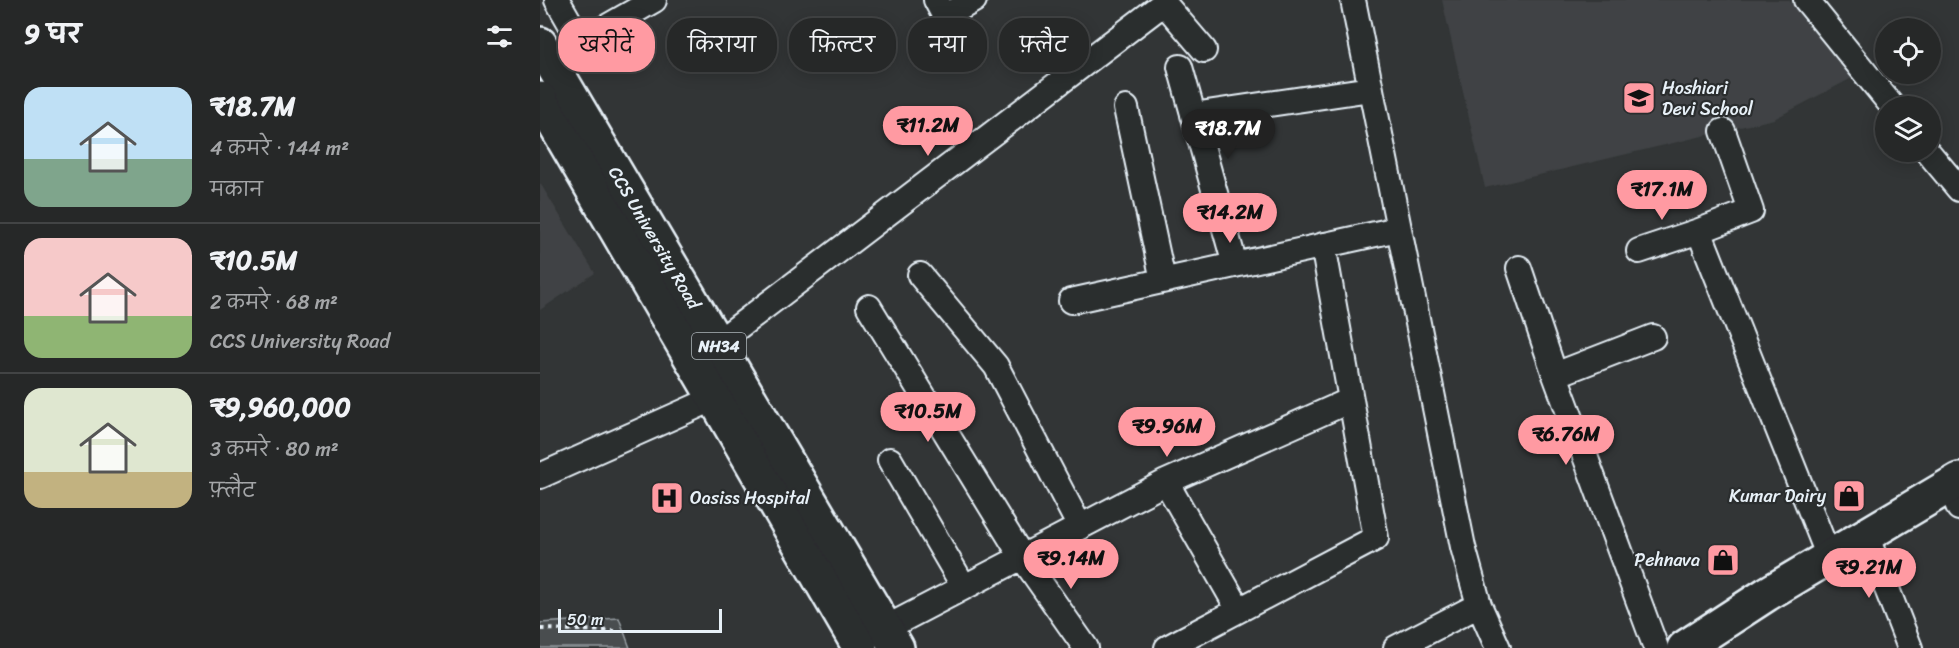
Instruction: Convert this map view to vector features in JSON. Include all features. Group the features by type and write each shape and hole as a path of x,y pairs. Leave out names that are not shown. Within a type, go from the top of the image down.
{"main road":[{"name":"CCS University Road","path":"545,52 892,638"},
{"name":"CCS University Road","path":"540,99 860,648"},
{"path":"1684,648 1866,535 1956,491"}],"street":[{"path":"557,0 567,18"},
{"path":"623,18 654,0"},
{"path":"936,0 945,17 974,0"},
{"path":"1353,0 1463,547 1479,604 1498,648"},
{"path":"1806,0 1884,96"},
{"path":"717,343 1164,3 1204,50"},
{"path":"1180,67 1235,265"},
{"path":"1194,115 1371,89"},
{"path":"1126,108 1162,280"},
{"path":"1638,251 1751,211 1723,131"},
{"path":"1936,162 1959,189"},
{"path":"1071,301 1398,229"},
{"path":"1699,231 1829,557"},
{"path":"1167,648 1377,538 1323,245"},
{"path":"1519,268 1555,375 1656,648"},
{"path":"920,275 996,366 1080,527"},
{"path":"869,307 1022,557 1086,648"},
{"path":"1555,375 1653,337"},
{"path":"540,476 715,398"},
{"path":"892,638 964,587 1166,482 1351,400"},
{"path":"890,460 964,587"},
{"path":"1166,482 1239,610"},
{"path":"1866,535 1910,648"},
{"path":"1396,648 1479,604"}],"path":[{"path":"540,629 615,631"}],"shaded area":[{"name":"Hoshiari Devi School","path":"1442,0 1789,0 1852,78 1774,119 1485,188"},
{"path":"540,183 595,273 540,310"},
{"path":"619,618 630,648 540,648 540,623"}],"place":[{"name":"Hoshiari Devi School","path":"1639,98"},
{"name":"Kumar Dairy","path":"1849,496"},
{"name":"Oasiss Hospital","path":"667,498"},
{"name":"Pehnava","path":"1723,560"}]}
